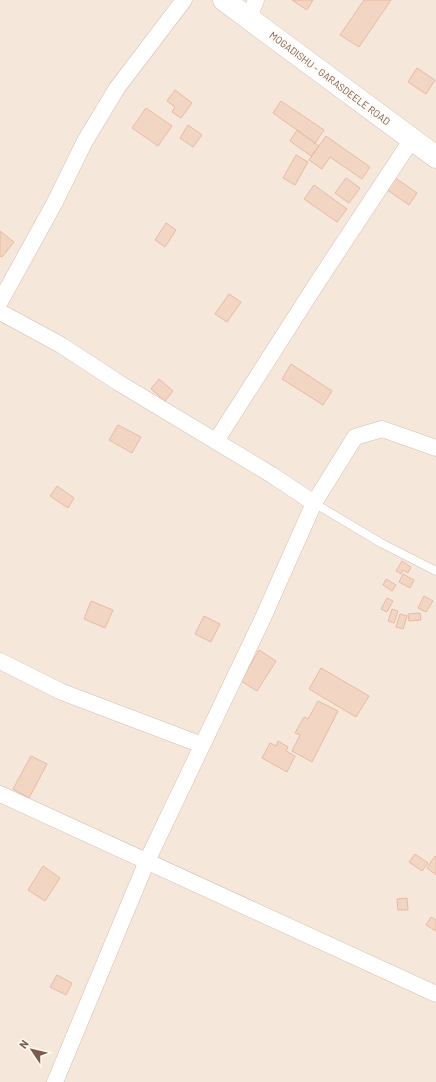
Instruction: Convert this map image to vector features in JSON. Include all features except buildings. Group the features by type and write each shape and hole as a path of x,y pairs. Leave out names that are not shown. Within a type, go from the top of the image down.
{"main road":[{"name":"MOGADISHU - GARASDEELE ROAD","path":"224,0 253,9 436,157"}],"street":[{"path":"0,302 54,204 84,141 117,88 184,0"},
{"path":"216,441 412,139"},
{"path":"0,312 60,345 314,503"},
{"path":"55,1082 147,860 262,620 314,503 355,437 382,430 436,448"},
{"path":"0,661 62,692 202,745"},
{"path":"0,794 147,860 436,994"}],"lane":[{"path":"314,503 381,543 436,571"}],"shaded area":[{"path":"0,0 436,0 436,1082 0,1082"}]}
